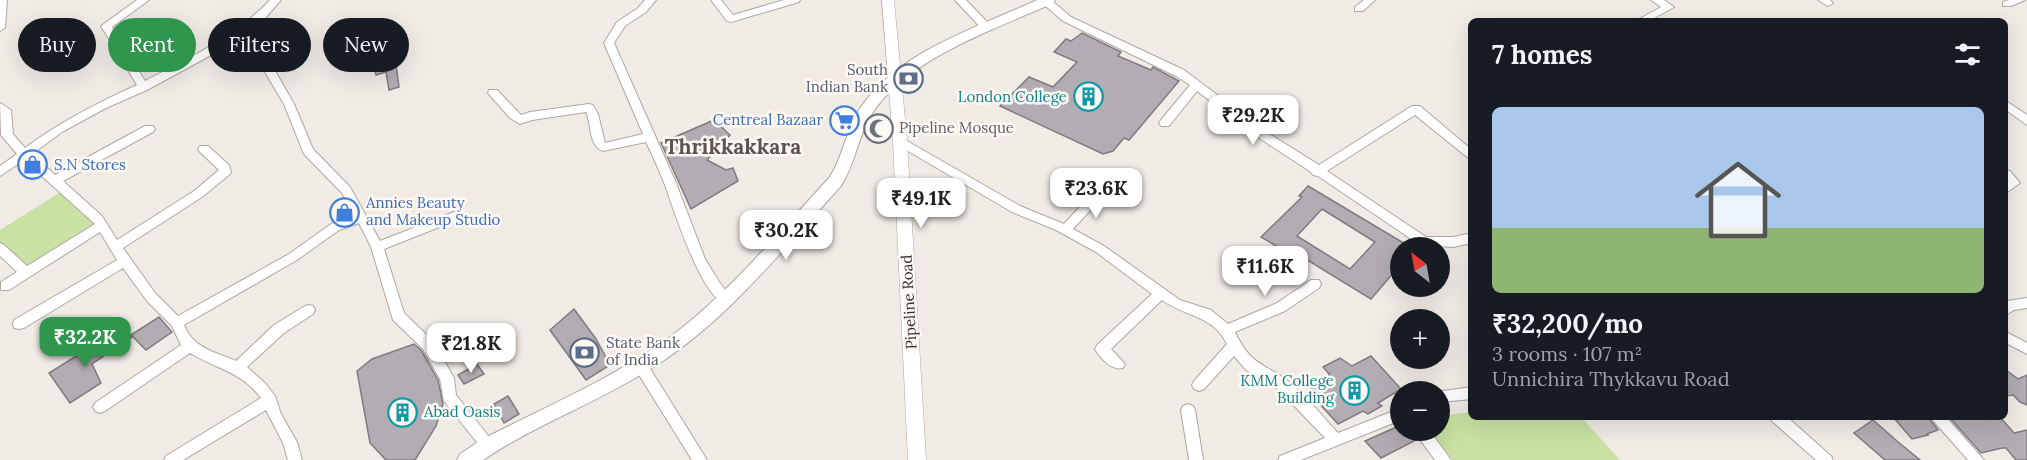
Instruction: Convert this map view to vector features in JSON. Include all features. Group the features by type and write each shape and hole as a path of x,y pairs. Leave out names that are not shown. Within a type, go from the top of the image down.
{"main road":[{"path":"467,460 488,446 641,366 684,336 726,299 835,182 846,164 865,112 895,78 986,27 1047,1"}],"street":[{"path":"0,28 2,0"},
{"path":"143,87 106,26 144,0"},
{"path":"0,172 58,129 102,105 143,87 231,39 276,0"},
{"path":"651,0 642,10 621,24 609,43 650,136 698,256 710,280 726,299"},
{"path":"716,0 731,19 795,0"},
{"name":"Pipeline Road","path":"888,0 900,141 917,460"},
{"path":"960,0 986,27"},
{"path":"1359,9 1370,0"},
{"path":"1647,18 1669,7 1656,0"},
{"path":"2007,4 2020,0"},
{"path":"1047,1 1066,19 1180,73 1260,133 1317,172 1364,199 1425,242 1453,242 1468,239"},
{"path":"260,16 262,36 254,61 266,64 289,104 308,151 346,190 377,248 399,316 428,345 447,378 449,397 488,446"},
{"path":"1166,123 1195,86"},
{"path":"493,93 515,118 520,120 530,116 589,108 593,114 599,144 603,147 650,136"},
{"path":"0,107 6,110 7,135 24,154 98,219 151,297 177,324 180,336 189,346 237,368 261,387 270,400 277,420 286,431 295,460"},
{"path":"2008,107 2027,121"},
{"path":"1317,172 1416,108 1468,154"},
{"path":"1260,133 1280,119"},
{"path":"54,181 149,129"},
{"path":"900,141 1016,209 1065,230 1100,249 1176,303 1206,314 1227,330 1234,344 1251,366 1284,387 1336,440"},
{"path":"115,247 198,194 225,172 225,168 204,149"},
{"path":"2008,176 2014,183 2008,188"},
{"path":"1065,230 1106,188"},
{"path":"377,248 458,215"},
{"path":"177,324 293,257 335,227 362,217"},
{"path":"5,286 102,225"},
{"path":"0,248 26,273"},
{"path":"19,324 125,261"},
{"path":"1227,330 1281,307 1315,284"},
{"path":"1118,364 1102,349 1161,293"},
{"path":"2008,308 2011,305 2027,303"},
{"path":"237,368 279,329 309,310"},
{"path":"2008,339 2027,349"},
{"path":"1199,385 1232,350 1234,344"},
{"path":"100,407 189,346"},
{"path":"641,366 700,460"},
{"path":"1450,395 1468,393"},
{"path":"171,460 270,400"},
{"path":"1188,410 1196,460"},
{"path":"1285,460 1390,418"},
{"path":"1780,420 1826,460"},
{"path":"1940,420 1977,460"},
{"path":"1429,441 1444,460"}],"green space":[{"path":"59,193 96,220 99,225 28,269 0,243 0,230"},
{"path":"1468,412 1468,420 1584,420 1620,460 1453,460 1437,441 1450,441 1450,415"}],"building":[{"name":"London College","path":"1082,33 1121,52 1118,56 1151,70 1153,67 1179,81 1129,140 1124,138 1113,151 1103,154 1000,106 1029,77 1053,87 1077,62 1054,52 1066,39 1071,41"},
{"path":"386,72 397,72 399,87 389,90"},
{"path":"714,120 730,135 707,160 726,170 733,168 738,181 691,209 661,143"},
{"path":"1308,186 1394,237 1390,237 1390,277 1371,299 1286,247 1283,250 1261,237 1302,197 1299,196","holes":["1322,209 1375,242 1350,269 1297,236"]},
{"name":"State Bank of India","path":"574,309 596,339 610,365 586,380 550,330"},
{"path":"159,317 172,332 146,350 131,335"},
{"path":"118,330 132,337 92,364 101,383 70,403 49,373"},
{"name":"Abad Oasis","path":"414,344 421,350 438,380 443,404 436,426 415,460 386,460 370,443 357,371 372,359"},
{"name":"KMM College Building","path":"1371,356 1394,381 1390,381 1390,396 1378,403 1382,406 1368,414 1363,411 1338,424 1308,391 1330,375 1323,367 1340,358 1352,366"},
{"path":"477,364 484,374 464,384 458,375"},
{"path":"2008,372 2018,379 2027,375 2027,405 2013,395 2008,396"},
{"path":"508,396 519,414 504,423 494,404"},
{"path":"1873,420 1920,460 1885,460 1854,433"},
{"path":"1896,420 1930,420 1938,430 1928,435 1912,439"},
{"path":"1952,420 2003,420 2014,433 2027,430 2027,460 2016,460 2006,448 1981,453"},
{"path":"1390,430 1390,441 1414,441 1381,458 1365,441"}],"place":[{"name":"South Indian Bank","path":"909,79"},
{"name":"London College","path":"1088,97"},
{"name":"Centreal Bazaar","path":"844,120"},
{"name":"Pipeline Mosque","path":"878,128"},
{"name":"S.N Stores","path":"33,165"},
{"name":"Annies Beauty and Makeup Studio","path":"345,212"},
{"name":"State Bank of India","path":"585,352"},
{"name":"KMM College Building","path":"1355,390"},
{"name":"Abad Oasis","path":"403,412"}],"district":[{"name":"Thrikkakkara","path":"733,147"}]}
